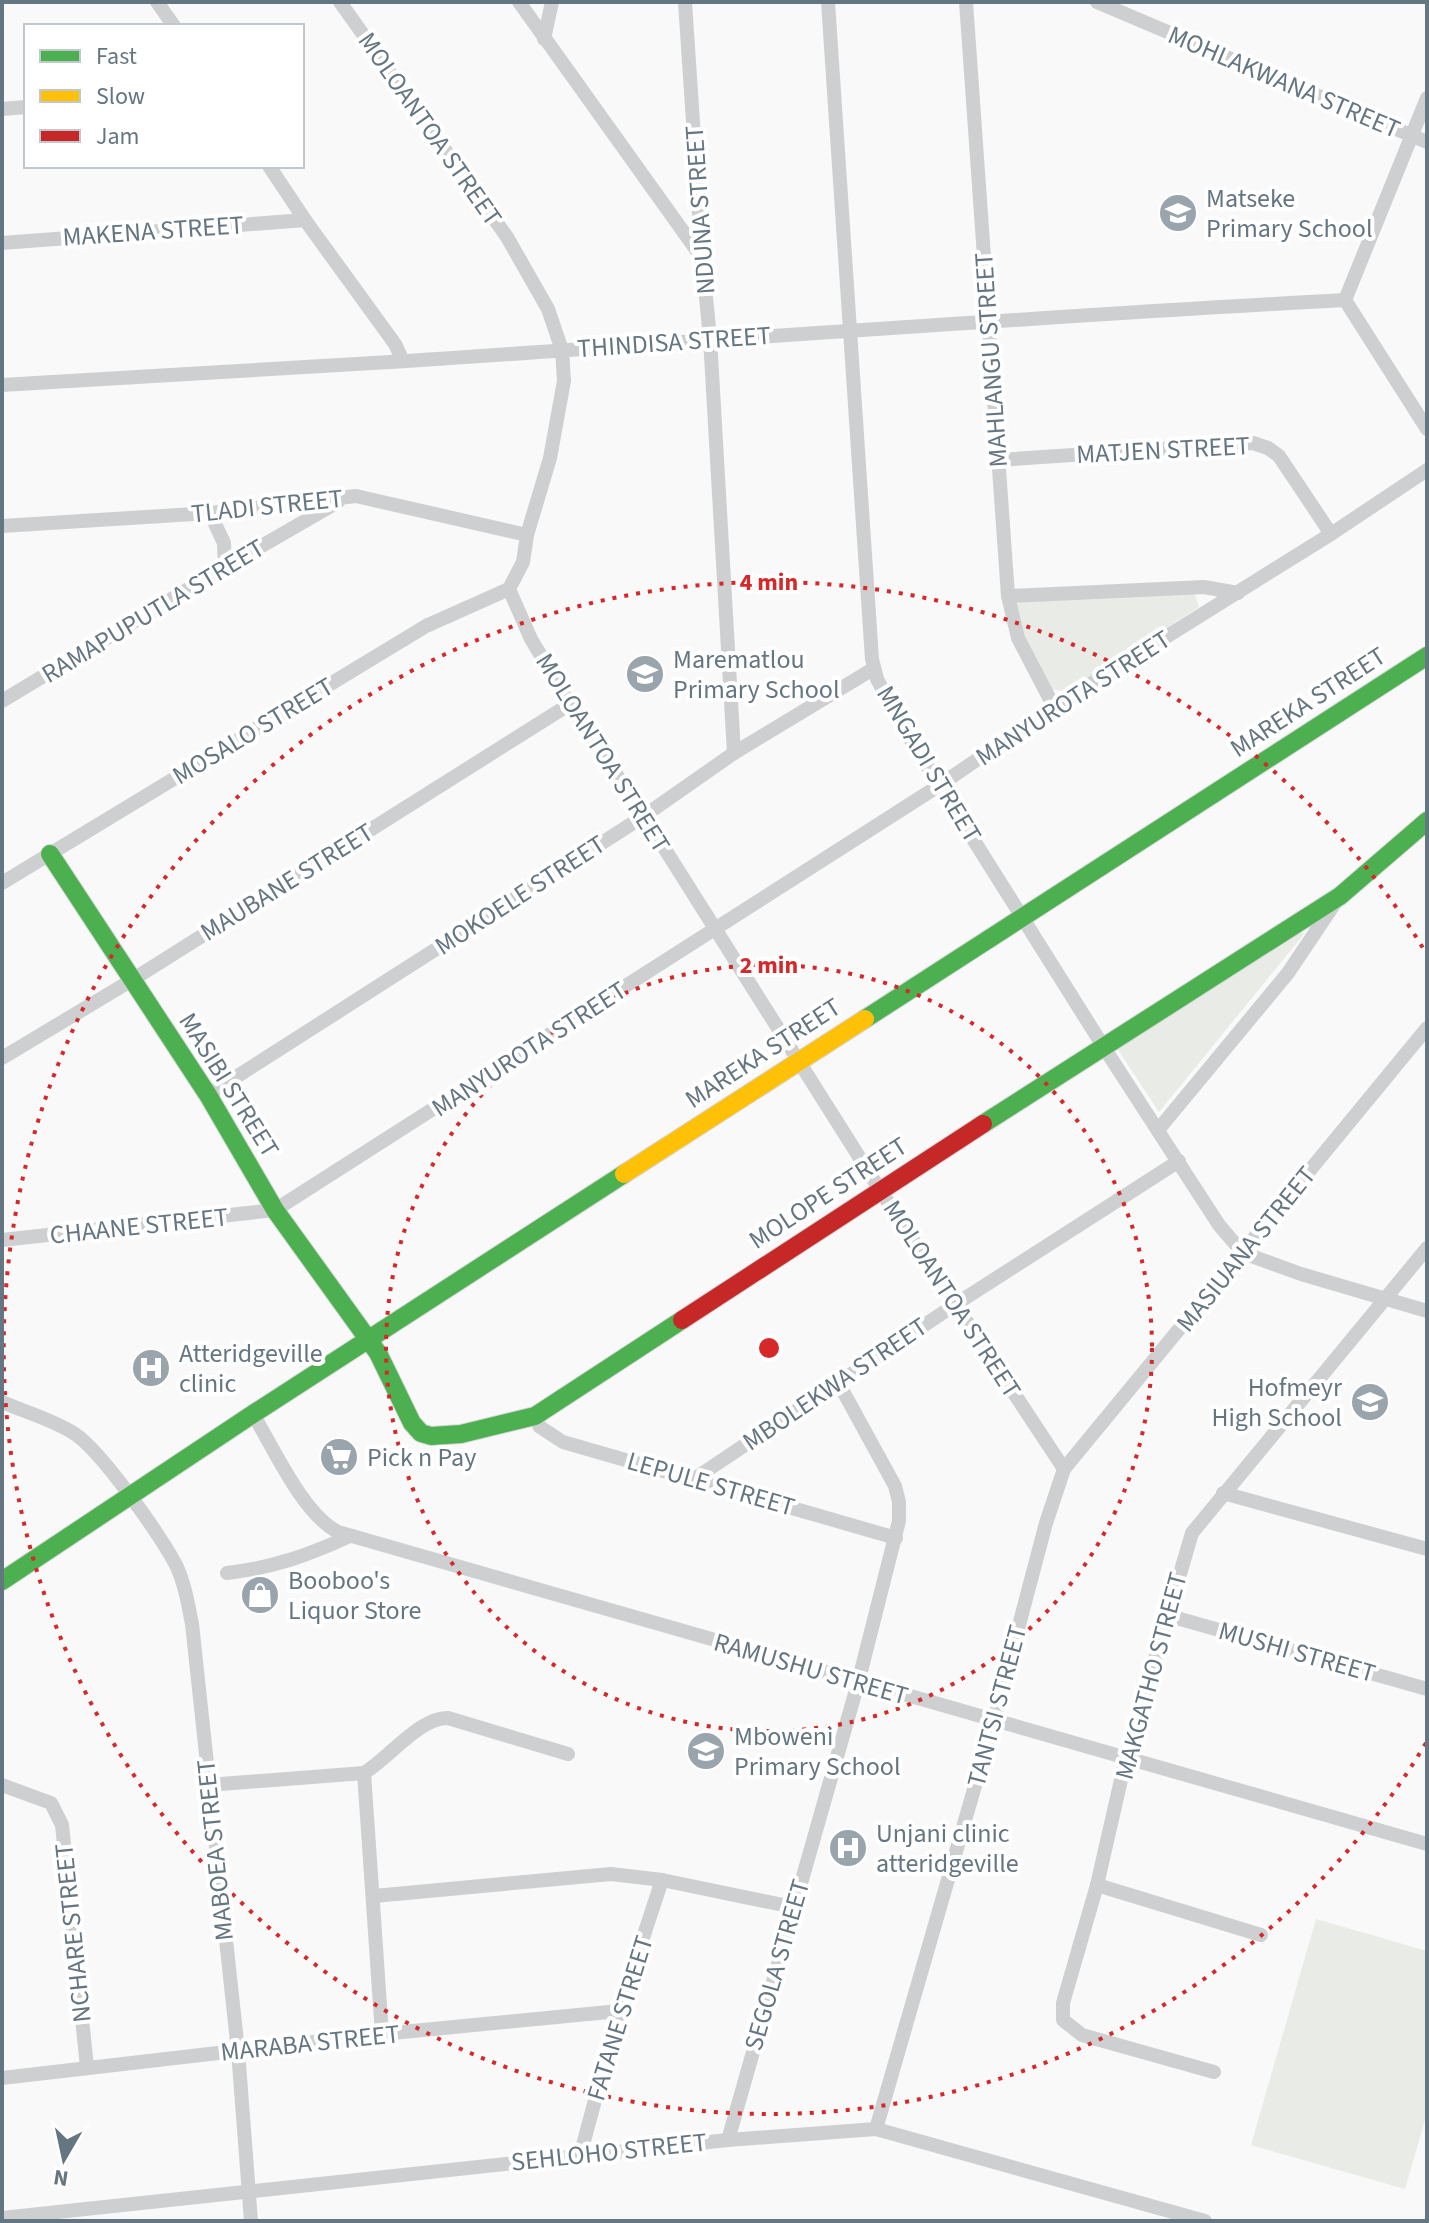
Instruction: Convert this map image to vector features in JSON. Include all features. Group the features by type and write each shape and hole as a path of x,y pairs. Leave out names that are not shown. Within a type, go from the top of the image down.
{"street":[{"path":"157,2 173,24"},
{"name":"MOLOANTOA STREET","path":"340,2 507,237 548,309 562,350 564,381 550,458 527,535 523,562 509,589 531,639 797,1061 1064,1469"},
{"path":"519,2 702,257"},
{"path":"544,39 552,2"},
{"name":"NDUNA STREET","path":"685,2 710,338 734,753"},
{"name":"MNGADI STREET","path":"828,2 873,669 902,726 1103,1046 1219,1225 1243,1253"},
{"name":"MAHLANGU STREET","path":"966,2 1008,596 1018,638 1054,707"},
{"name":"MOHLAKWANA STREET","path":"1097,2 1427,142"},
{"path":"1427,98 1345,300 1427,429"},
{"path":"2,109 24,107"},
{"path":"270,168 395,344 403,361"},
{"name":"MAKENA STREET","path":"2,243 305,220"},
{"name":"THINDISA STREET","path":"8,384 403,361 710,338 849,332 988,319 1345,300"},
{"path":"2,372 8,384"},
{"name":"MATJEN STREET","path":"998,460 1253,443 1279,456 1331,534"},
{"name":"MANYUROTA STREET","path":"275,1210 1427,470"},
{"name":"TLADI STREET","path":"2,526 210,513 368,497 527,535"},
{"name":"RAMAPUPUTLA STREET","path":"2,701 346,498"},
{"path":"210,513 224,543 225,567"},
{"path":"1008,596 1204,587 1238,593"},
{"name":"MOSALO STREET","path":"2,883 426,626 509,589"},
{"name":"MAREKA STREET","path":"2,1581 253,1414 1427,656"},
{"name":"MOKOELE STREET","path":"208,1095 644,816 734,753 873,669"},
{"name":"MAUBANE STREET","path":"2,1058 132,980 570,704"},
{"name":"MOLOPE STREET","path":"368,1340 388,1369 412,1423 420,1432 449,1435 535,1416 880,1190 1340,896 1427,821"},
{"name":"MASIBI STREET","path":"50,854 208,1095 275,1210 368,1340"},
{"name":"MOLOPE STREET","path":"1158,1130 1288,973 1340,896"},
{"name":"MASIUANA STREET","path":"1064,1469 1427,1028"},
{"name":"MBOLEKWA STREET","path":"694,1479 956,1304 1179,1161"},
{"name":"CHAANE STREET","path":"2,1240 275,1210"},
{"name":"MAKGATHO STREET","path":"1214,2072 1082,2035 1063,2020 1063,2003 1097,1885 1126,1758 1192,1533 1427,1248"},
{"path":"1243,1253 1301,1274 1427,1311"},
{"name":"SEGOLA STREET","path":"728,2140 896,1538 899,1502 895,1486 838,1382"},
{"name":"MABOEA STREET","path":"2,1402 72,1432 93,1451 129,1495 175,1564 185,1589 192,1624 238,2051 251,2221"},
{"name":"RAMUSHU STREET","path":"253,1414 317,1518 326,1526 350,1536 1427,1844"},
{"name":"LEPULE STREET","path":"535,1416 540,1427 563,1442 896,1538"},
{"name":"TANTSI STREET","path":"876,2129 994,1720 1046,1523 1064,1469"},
{"path":"1223,1493 1427,1549"},
{"path":"227,1573 264,1569 310,1555 350,1536"},
{"name":"MUSHI STREET","path":"1166,1615 1427,1689"},
{"path":"208,1785 364,1773 383,1761 428,1721 438,1717 568,1754"},
{"path":"364,1773 382,2034"},
{"name":"NCHARE STREET","path":"2,1785 51,1803 62,1825 87,2067"},
{"path":"374,1896 611,1874 662,1880 793,1907"},
{"name":"FATANE STREET","path":"580,2156 619,2011 662,1880"},
{"path":"1097,1885 1261,1935"},
{"name":"MARABA STREET","path":"2,2078 382,2034 619,2011"},
{"name":"SEHLOHO STREET","path":"2,2218 728,2140 876,2129 1205,2221"}],"shaded area":[{"path":"1194,592 1199,607 1068,692 1050,689 1016,625 1015,601"},
{"path":"1299,930 1304,934 1159,1112 1117,1048"},
{"path":"1316,1919 1427,1951 1427,2113 1405,2189 1251,2145"}],"traffic: fast":[{"path":"865,1019 1427,656"},
{"path":"983,1124 1340,896 1427,821"},
{"path":"50,854 208,1095 275,1210 378,1353 412,1423 421,1433 431,1436 461,1434 535,1416 682,1320"},
{"path":"2,1581 624,1174"}],"traffic: slow":[{"path":"624,1174 865,1019"}],"traffic: jam":[{"path":"682,1320 983,1124"}],"place":[{"name":"Matseke Primary School","path":"1178,213"},
{"name":"Marematlou Primary School","path":"645,674"},
{"name":"Atteridgeville clinic","path":"151,1368"},
{"name":"Hofmeyr High School","path":"1370,1402"},
{"name":"Pick n Pay","path":"339,1457"},
{"name":"Booboo's Liquor Store","path":"260,1595"},
{"name":"Mboweni Primary School","path":"706,1751"},
{"name":"Unjani clinic atteridgeville","path":"848,1848"}]}
